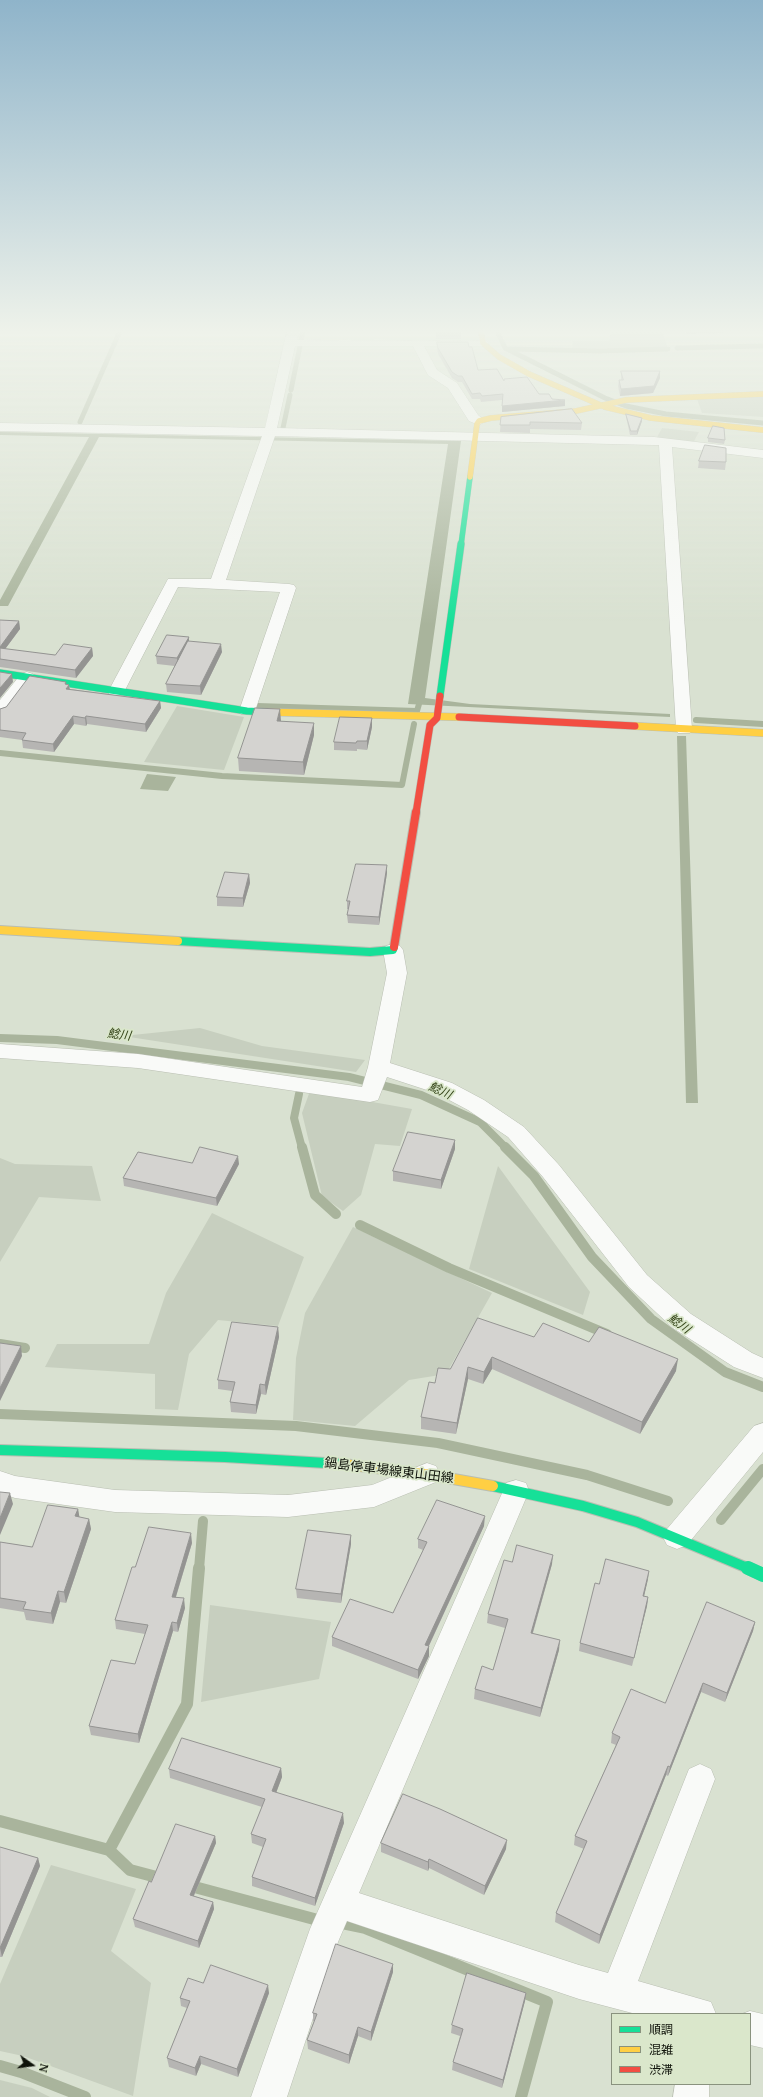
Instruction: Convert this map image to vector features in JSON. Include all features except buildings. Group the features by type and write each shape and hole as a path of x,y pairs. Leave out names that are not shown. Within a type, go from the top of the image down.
{"street":[{"path":"56,429 269,436 474,436 484,438 665,442 763,454"},
{"path":"217,584 271,429"},
{"path":"0,1051 138,1061 370,1095 378,1067 397,973 393,950 430,725 436,718 439,703 474,436 476,429"},
{"path":"752,429 763,430"},
{"path":"665,442 684,729"},
{"path":"116,692 173,582 289,588 247,711"},
{"path":"0,673 247,711 436,718 455,717 763,733"},
{"path":"0,711 27,678"},
{"path":"0,930 370,952 393,950"},
{"path":"378,1067 444,1088 476,1104 516,1132 551,1171 638,1281 682,1321 743,1360 763,1368"},
{"path":"677,1537 763,1433"},
{"name":"鍋島停車場線東山田線","path":"0,1450 272,1460 360,1466 427,1474 516,1491 618,1517 677,1537 763,1574"},
{"path":"0,1482 16,1488 116,1501 288,1506 374,1496 427,1474"},
{"path":"269,2097 322,1941 340,1903 516,1491"},
{"path":"617,1992 700,1779"},
{"path":"340,1903 579,1982 694,2013"},
{"path":"751,2028 763,2031"},
{"path":"691,2097 692,2085"}],"shaded area":[{"path":"662,429 699,432 693,443 656,439"},
{"path":"0,432 461,441 425,698 470,704 670,714 670,717 408,704 448,444 99,437 8,606 0,606 0,600 89,437 0,435"},
{"path":"177,706 244,717 224,770 144,762"},
{"path":"677,736 686,736 698,1103 686,1103"},
{"path":"147,774 176,777 168,791 140,789"},
{"path":"200,1028 262,1046 365,1060 356,1072 123,1036"},
{"path":"310,1091 412,1109 400,1146 375,1144 361,1195 343,1211 322,1196 302,1113"},
{"path":"0,1158 15,1164 92,1166 101,1201 39,1197 0,1262"},
{"path":"498,1166 590,1292 583,1315 469,1269"},
{"path":"212,1213 304,1257 278,1326 218,1320 189,1354 178,1410 155,1409 155,1374 45,1367 57,1344 149,1344 166,1293"},
{"path":"353,1227 492,1293 446,1374 409,1380 355,1426 293,1420 296,1358 305,1313"},
{"path":"210,1605 331,1622 319,1679 201,1702"},
{"path":"51,1865 136,1889 111,1951 151,1983 133,2096 23,2056 0,2051 0,1984"},
{"path":"0,2080 32,2088 50,2097 0,2097"}],"waterway":[{"path":"257,706 417,711 419,704"},
{"path":"696,720 763,724"},
{"path":"0,753 222,776 402,785 414,724"},
{"name":"鯰川","path":"0,1038 57,1040 349,1077 421,1095 480,1122 534,1176 592,1257 651,1319 725,1372 763,1387"},
{"path":"299,1094 294,1118 302,1148"},
{"path":"302,1147 315,1195 336,1214"},
{"path":"360,1225 449,1268 607,1334"},
{"path":"0,1344 25,1348"},
{"path":"0,1414 296,1426 438,1443 587,1475 668,1501"},
{"path":"721,1520 763,1469"},
{"path":"199,1569 203,1521"},
{"path":"109,1850 187,1704 199,1568"},
{"path":"0,1821 109,1850"},
{"path":"109,1850 130,1870 164,1879"},
{"path":"187,1885 314,1919"},
{"path":"341,1923 365,1928 547,2002 521,2097"},
{"path":"0,2066 21,2072 85,2097"}],"traffic: fast":[{"path":"440,696 470,477"},
{"path":"0,673 247,711 266,712"},
{"path":"178,941 370,952 393,950 394,947"},
{"path":"0,1450 225,1457 343,1464"},
{"path":"493,1486 583,1506 619,1516 685,1541 763,1575"}],"traffic: slow":[{"path":"470,477 476,429"},
{"path":"752,429 763,430"},
{"path":"266,712 459,717"},
{"path":"635,726 763,733"},
{"path":"0,930 178,941"},
{"path":"343,1464 425,1474 493,1486"}],"traffic: jam":[{"path":"394,947 430,725 437,718 440,696"},
{"path":"459,717 635,726"}]}
